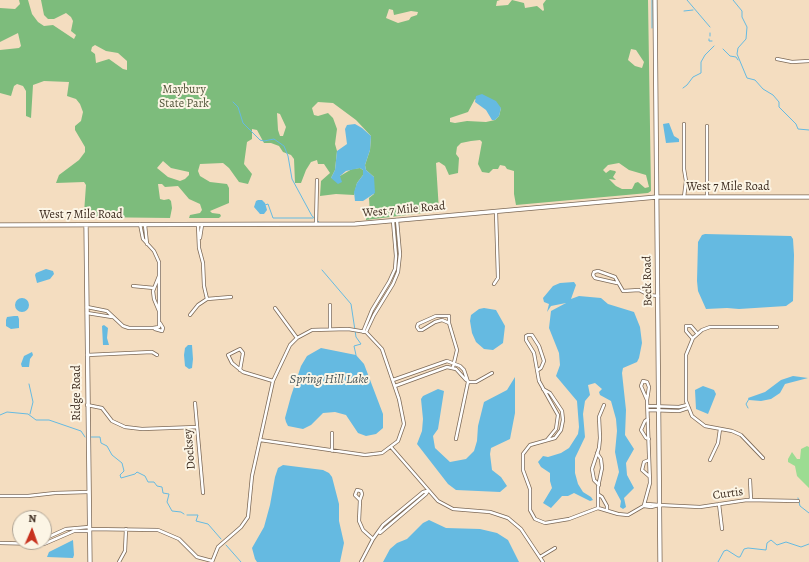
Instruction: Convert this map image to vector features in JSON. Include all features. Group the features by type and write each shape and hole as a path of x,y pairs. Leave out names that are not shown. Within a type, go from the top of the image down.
{"street":[{"name":"Beck Road","path":"655,0 660,562"},
{"path":"777,59 792,62 809,61"},
{"path":"684,124 684,169 686,186 684,197"},
{"path":"707,126 707,197"},
{"path":"316,224 317,180"},
{"name":"West 7 Mile Road","path":"0,225 355,224 657,197 809,197"},
{"path":"494,284 498,278 496,212"},
{"path":"365,332 397,277 400,266 400,250 395,220"},
{"path":"365,332 378,302 393,275 396,264 395,220"},
{"path":"87,308 102,309 110,313 123,326 129,328 159,327 160,275 158,257 143,240 140,224"},
{"path":"145,224 147,244"},
{"path":"200,224 199,240 203,263 204,286 207,299"},
{"name":"Ridge Road","path":"86,225 90,562"},
{"path":"618,283 595,278 593,275 594,272 598,271 615,277 625,291 638,290 649,295 658,296"},
{"path":"160,275 154,288 154,299 160,314"},
{"path":"393,275 397,277"},
{"path":"133,286 159,288"},
{"path":"190,315 198,305 207,299 231,297"},
{"path":"330,305 330,329"},
{"path":"275,308 297,338"},
{"path":"87,313 113,317"},
{"path":"449,323 442,320 435,322 422,330 419,330 417,327 418,324 426,319 442,315 449,316 449,323 456,347 453,367"},
{"path":"692,338 686,331 686,326 691,326 697,333"},
{"path":"763,458 741,435 732,431 709,428 700,424 687,407 686,355 692,338 706,328 715,326 777,328"},
{"path":"56,539 54,535 73,527 90,529 152,529 165,532 179,539 198,557 212,562 218,547 241,527 248,516 252,476 273,381 284,354 297,338 312,330 330,329 365,332 382,349 404,414 404,424 398,441 391,447 373,455 332,451 260,440"},
{"path":"538,370 541,368 544,361 539,346 532,336 528,335 526,336 526,340 534,353 539,381 557,412 558,420 553,434 547,440"},
{"path":"240,370 243,352 240,349 230,353 228,357 232,363 240,370 250,375 273,381"},
{"path":"87,355 152,352 157,355"},
{"path":"393,380 447,361 454,362 464,370 468,382 456,439"},
{"path":"430,367 432,372"},
{"path":"395,386 432,372 453,367 459,371 468,382"},
{"path":"417,372 418,377"},
{"path":"468,382 476,382 492,374"},
{"path":"543,389 550,393 562,411 563,420 558,435 551,440 529,446 525,450 522,457 523,470 530,485 530,510 533,517 539,522 548,523 574,518 598,508 625,515 635,512 644,505 649,492 650,477 647,406 648,383 643,381 641,386 647,400"},
{"name":"Docksey","path":"195,403 202,493"},
{"path":"87,405 102,408 114,422 125,427 142,429 196,427"},
{"path":"599,485 594,480 592,469 600,438 599,417 604,405"},
{"path":"647,406 679,411 687,407"},
{"path":"648,410 659,408"},
{"path":"648,419 645,421 641,430 646,438 649,439"},
{"path":"558,420 563,420"},
{"path":"710,460 718,443 720,430"},
{"path":"332,433 332,451"},
{"path":"391,447 438,502 454,509 490,512 508,518 521,529 543,562"},
{"path":"597,453 602,463 598,508"},
{"path":"649,460 644,462 642,470 650,477"},
{"path":"750,480 751,500"},
{"path":"361,562 373,539 384,525 423,492 428,491"},
{"path":"0,496 28,496 88,492"},
{"path":"598,495 602,497 607,506 607,510"},
{"path":"360,500 359,521 363,530 373,539"},
{"name":"Curtis","path":"644,505 651,507 700,507 751,500 798,501"},
{"path":"719,504 722,529"},
{"path":"52,541 74,531 90,529"},
{"path":"119,562 125,551 126,529"},
{"path":"0,543 12,543"},
{"path":"540,557 555,548"}],"green space":[{"name":"Maybury State Park","path":"19,0 28,0 32,14 38,22 44,26 53,25 74,39 76,35 71,31 73,21 71,17 66,13 54,19 48,19 44,15 41,0 500,0 497,1 496,6 508,5 512,0 524,3 525,8 537,6 543,11 543,4 546,0 648,0 651,191 648,193 516,205 514,194 514,171 500,165 498,169 493,169 489,173 482,172 478,164 482,142 480,140 461,143 457,147 456,154 459,158 458,173 449,175 445,166 439,162 436,163 439,211 366,220 366,217 370,214 369,198 374,194 374,177 366,170 365,165 370,150 371,136 356,120 333,103 318,102 312,108 314,115 318,116 328,113 333,118 337,129 335,144 337,151 335,170 331,178 340,176 352,169 360,168 363,170 363,175 357,183 354,195 336,194 320,196 321,181 330,173 324,164 318,164 317,160 311,162 301,183 295,183 294,159 291,155 283,152 279,146 271,143 264,143 257,130 252,129 252,139 247,142 244,164 252,174 248,184 239,182 229,168 223,163 200,164 198,171 200,176 210,182 227,184 229,188 229,203 210,211 212,213 220,214 221,216 219,218 189,218 190,215 200,213 202,210 200,204 189,199 178,186 165,187 162,184 158,184 160,199 169,199 171,201 172,208 170,218 87,217 84,213 86,185 84,182 56,183 59,175 79,160 85,152 85,147 75,130 75,126 81,121 83,112 76,99 67,96 69,82 44,81 33,85 31,118 26,116 26,91 23,86 17,84 14,86 11,96 0,93 0,50 19,48 21,46 18,33 0,42 0,8 15,9 20,4","holes":["389,9 393,10 394,15 411,11 418,12 417,15 411,17 409,20 398,23 386,18","95,45 106,51 118,53 127,61 127,70 123,69 109,59 96,63 95,54 91,51 92,47","631,49 636,50 644,62 642,68 635,66 628,60","475,99 501,108 499,116 495,120 486,122 467,121 455,123 450,122 450,118 468,112","277,113 280,114 286,127 283,136 280,136 278,130","163,161 171,168 189,172 189,175 180,181 168,177 157,168","619,163 629,170 646,175 649,187 645,188 638,182 635,183 632,189 622,189 616,186 609,179 616,180 613,177 616,172 610,170 606,173 603,170 608,165"]},
{"path":"807,446 809,447 809,488 797,476 795,466 788,462 792,452 797,459 800,459 801,449"}],"water":[{"path":"482,94 496,101 501,108 499,116 495,120 492,120 486,110 475,102 476,96"},
{"path":"669,123 674,136 679,139 679,142 666,143 663,124"},
{"path":"355,124 371,136 370,150 365,165 366,170 374,177 375,193 363,201 355,201 354,192 357,183 363,175 363,170 360,168 346,171 340,176 342,182 338,184 331,178 335,170 337,151 347,144 345,129 347,125"},
{"path":"262,200 265,203 267,210 264,214 260,214 254,207 256,201"},
{"path":"702,235 791,236 793,239 794,255 793,301 786,306 739,309 706,309 698,291 697,281 698,242"},
{"path":"46,269 53,271 54,274 50,279 37,283 36,273"},
{"path":"574,282 576,285 571,299 579,296 601,298 608,304 634,312 640,327 642,343 639,358 637,362 623,368 622,373 626,410 625,435 634,449 626,463 627,475 634,488 624,498 626,507 623,509 620,507 621,501 614,488 619,472 615,452 617,431 616,419 611,401 600,395 599,392 602,389 595,383 588,385 590,395 585,401 583,414 585,437 575,458 575,473 578,484 583,492 593,500 590,501 574,493 568,496 562,496 551,508 543,503 552,488 550,473 541,467 538,462 543,456 548,457 561,453 569,448 578,434 579,427 577,401 556,376 560,365 559,353 549,328 551,311 566,303 551,306 547,312 549,304 544,302 543,298 553,286 560,283"},
{"path":"22,298 27,300 29,305 27,310 22,312 17,310 15,305 17,300"},
{"path":"484,308 496,310 505,326 503,343 493,350 484,349 476,342 472,333 470,321 471,315 479,309"},
{"path":"18,316 19,328 11,329 6,326 6,320 7,317"},
{"path":"104,325 108,328 107,338 109,345 103,345 102,326"},
{"path":"188,345 192,345 193,359 192,368 189,369 185,366 184,355 185,348"},
{"name":"Spring Hill Lake","path":"321,348 356,355 364,364 383,414 383,428 376,434 366,436 358,433 346,415 335,412 323,413 311,425 303,429 288,426 285,418 301,366 307,356"},
{"path":"32,352 33,355 30,359 29,367 22,367 21,364 24,356"},
{"path":"793,376 808,378 785,384 780,393 771,399 761,401 749,400 748,398 765,392 781,380"},
{"path":"515,377 515,413 510,439 491,448 490,454 492,470 501,477 507,486 500,492 456,490 448,484 417,444 422,431 423,419 421,399 423,396 438,389 444,391 438,429 433,436 435,448 450,462 466,459 474,451 484,402 507,390"},
{"path":"703,386 714,390 716,394 708,414 696,409 695,390"},
{"path":"283,465 323,470 329,473 332,477 339,504 339,521 344,543 340,562 257,562 255,559 252,548 264,527 275,477 278,468"},
{"path":"429,520 446,528 480,529 497,533 508,540 519,562 383,562 390,549 397,543 407,539 423,523"},
{"path":"73,540 73,558 47,557 49,552"}],"waterway":[{"path":"652,0 652,28"},
{"path":"687,0 710,27"},
{"path":"733,0 742,11 742,17 747,27 746,39 738,48 737,54 747,78 755,80 763,89 773,95 779,102 779,107 796,124 798,129 809,130"},
{"path":"684,11 693,10"},
{"path":"709,39 709,41 712,41"},
{"path":"683,88 693,77 701,73 701,62 705,55 714,46"},
{"path":"723,49 730,56 736,57 738,60"},
{"path":"233,102 238,107 243,123 260,140 264,141 274,139 284,146 288,156 292,179 312,216 319,222"},
{"path":"265,205 268,204 273,218 313,218"},
{"path":"322,270 351,304 356,337 361,344 354,346 356,355"},
{"path":"29,384 33,402 30,414"},
{"path":"748,408 746,404 749,399"},
{"path":"0,415 7,412 28,414 36,420 49,420 81,431 85,437"},
{"path":"89,437 100,437 101,443 107,446 112,455 122,463 124,471 120,475 121,478 137,472 145,476 148,482 154,482 157,486 162,487 163,493 169,494 167,502 172,511 181,512 184,514"},
{"path":"798,498 800,506 809,513"},
{"path":"187,515 198,515 196,521 208,524 221,539"},
{"path":"718,562 724,551 727,550 740,557 744,549 766,550 767,543 771,540 777,545 786,542 801,547 809,544"},
{"path":"226,545 241,562"}]}
